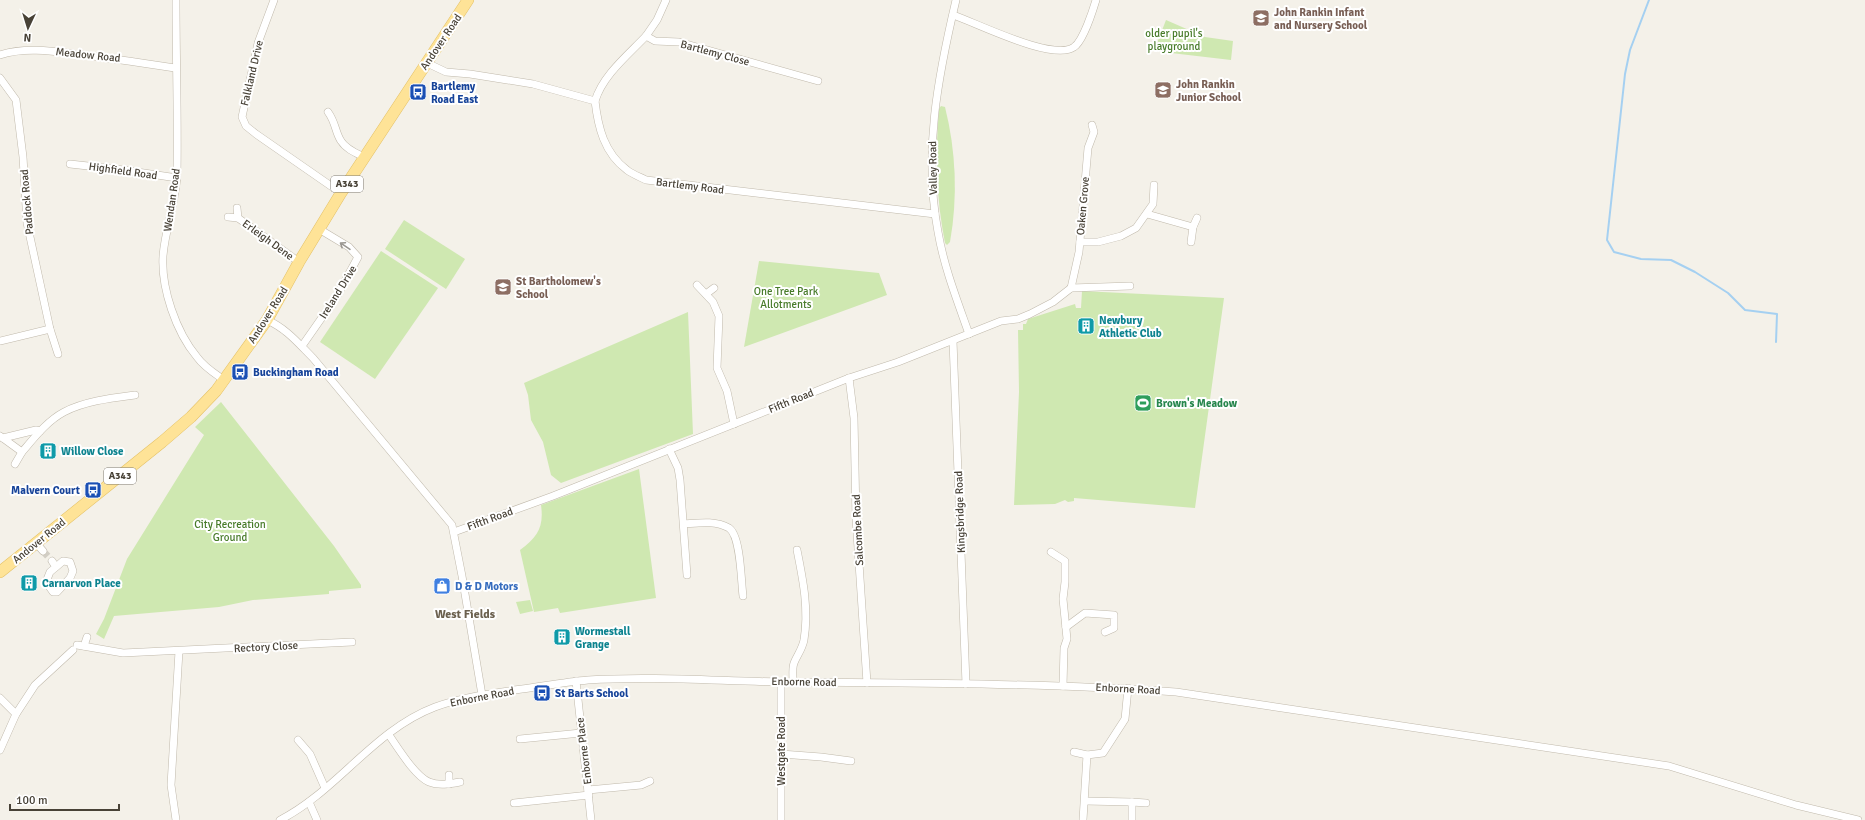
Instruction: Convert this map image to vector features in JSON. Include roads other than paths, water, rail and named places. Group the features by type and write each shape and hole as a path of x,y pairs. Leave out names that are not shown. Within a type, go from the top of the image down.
{"main road":[{"name":"Andover Road","path":"0,572 40,547 191,417 207,401 267,320 299,262 341,192 468,0"}],"street":[{"name":"Wendan Road","path":"176,0 178,123 177,178 163,255 164,283 172,310 188,346 207,368 224,380"},
{"name":"Falkland Drive","path":"274,0 258,43 242,117 246,126 256,134 341,192"},
{"path":"427,63 446,72 533,84 595,101 598,92 607,79 646,36 657,20 666,0"},
{"name":"Valley Road","path":"956,0 941,68 934,115 932,172 935,214 947,268 969,334"},
{"path":"952,15 1040,48 1056,50 1070,49 1076,46 1083,34 1096,0"},
{"name":"Bartlemy Close","path":"646,36 655,40 679,42 818,81"},
{"name":"Meadow Road","path":"0,55 29,51 50,51 122,59 176,68"},
{"name":"Paddock Road","path":"0,78 16,100 23,157 27,223 50,329 58,354"},
{"name":"Bartlemy Road","path":"595,101 597,121 605,145 626,170 646,180 935,214"},
{"path":"328,112 334,120 340,140 364,158"},
{"name":"Oaken Grove","path":"1071,288 1076,274 1088,148 1094,132 1092,125"},
{"name":"Highfield Road","path":"70,164 177,178"},
{"path":"1080,242 1098,242 1122,236 1136,228 1153,204 1154,185"},
{"name":"Erleigh Dene","path":"237,208 238,218"},
{"path":"1147,214 1193,227"},
{"name":"Erleigh Dene","path":"228,217 238,218 299,262"},
{"path":"1191,242 1193,227 1197,218"},
{"name":"Ireland Drive","path":"302,346 337,296 358,257 349,247 319,229"},
{"path":"697,286 713,302 719,316 717,368 727,391 734,424"},
{"path":"1071,288 1130,286"},
{"path":"706,294 714,288"},
{"name":"Fifth Road","path":"454,532 553,496 849,378 953,341 1002,321 1030,314 1053,302 1071,288"},
{"path":"267,320 280,326 302,346 452,525 482,695"},
{"path":"0,341 50,329"},
{"name":"Kingsbridge Road","path":"953,341 966,684"},
{"name":"Salcombe Road","path":"849,378 854,418 856,518 867,683"},
{"path":"15,464 22,452 40,431 63,412 89,403 135,395"},
{"path":"1,437 36,430 40,431"},
{"path":"1,437 22,452"},
{"path":"669,449 678,468 680,480 687,575"},
{"path":"684,524 718,524 730,529 736,538 739,553 743,596"},
{"path":"793,682 794,663 800,654 804,640 806,616 805,590 798,550"},
{"path":"1051,552 1065,561 1066,582 1063,599 1066,627 1063,686"},
{"path":"1066,627 1085,613 1114,615 1114,628 1105,632"},
{"path":"0,750 16,714 35,685 78,647 87,637"},
{"name":"Rectory Close","path":"78,647 123,653 352,642"},
{"path":"176,820 171,785 179,651"},
{"name":"Enborne Road","path":"280,820 309,802 408,721 433,708 482,695 576,681 651,680 1063,686 1128,688 1176,692 1668,766 1796,805 1858,820"},
{"name":"Enborne Place","path":"576,681 591,820"},
{"name":"Westgate Road","path":"781,682 781,820"},
{"path":"1074,752 1087,755 1103,753 1109,747 1114,735 1125,719 1128,688"},
{"path":"0,698 16,714"},
{"path":"520,738 581,733"},
{"path":"389,735 422,778 440,784 460,782"},
{"path":"298,740 310,754 325,788"},
{"path":"781,754 851,761"},
{"path":"1083,820 1087,755"},
{"path":"448,775 449,784"},
{"path":"514,803 641,785 650,782"},
{"path":"1085,801 1146,803"},
{"path":"309,802 316,820"},
{"path":"1132,802 1132,820"}],"waterway":[{"path":"1649,0 1630,50 1625,74 1607,240 1614,252 1641,259 1671,260 1695,272 1728,293 1745,310 1777,314 1776,342"}],"tunnel":[{"path":"43,551 52,561"}],"place":[{"name":"John Rankin Infant and Nursery School","path":"1261,18"},
{"name":"John Rankin Junior School","path":"1163,90"},
{"name":"Bartlemy Road East","path":"418,92"},
{"name":"St Bartholomew's School","path":"503,287"},
{"name":"Newbury Athletic Club","path":"1086,326"},
{"name":"Buckingham Road","path":"240,372"},
{"name":"Brown's Meadow","path":"1143,403"},
{"name":"Willow Close","path":"48,451"},
{"name":"Malvern Court","path":"93,490"},
{"name":"Carnarvon Place","path":"29,583"},
{"name":"D & D Motors","path":"442,586"},
{"name":"Wormestall Grange","path":"562,637"},
{"name":"St Barts School","path":"542,693"}],"district":[{"name":"West Fields","path":"465,614"}],"park label":[{"name":"older pupil's playground","path":"1174,39"},
{"name":"One Tree Park Allotments","path":"786,297"},
{"name":"City Recreation Ground","path":"230,530"}]}
